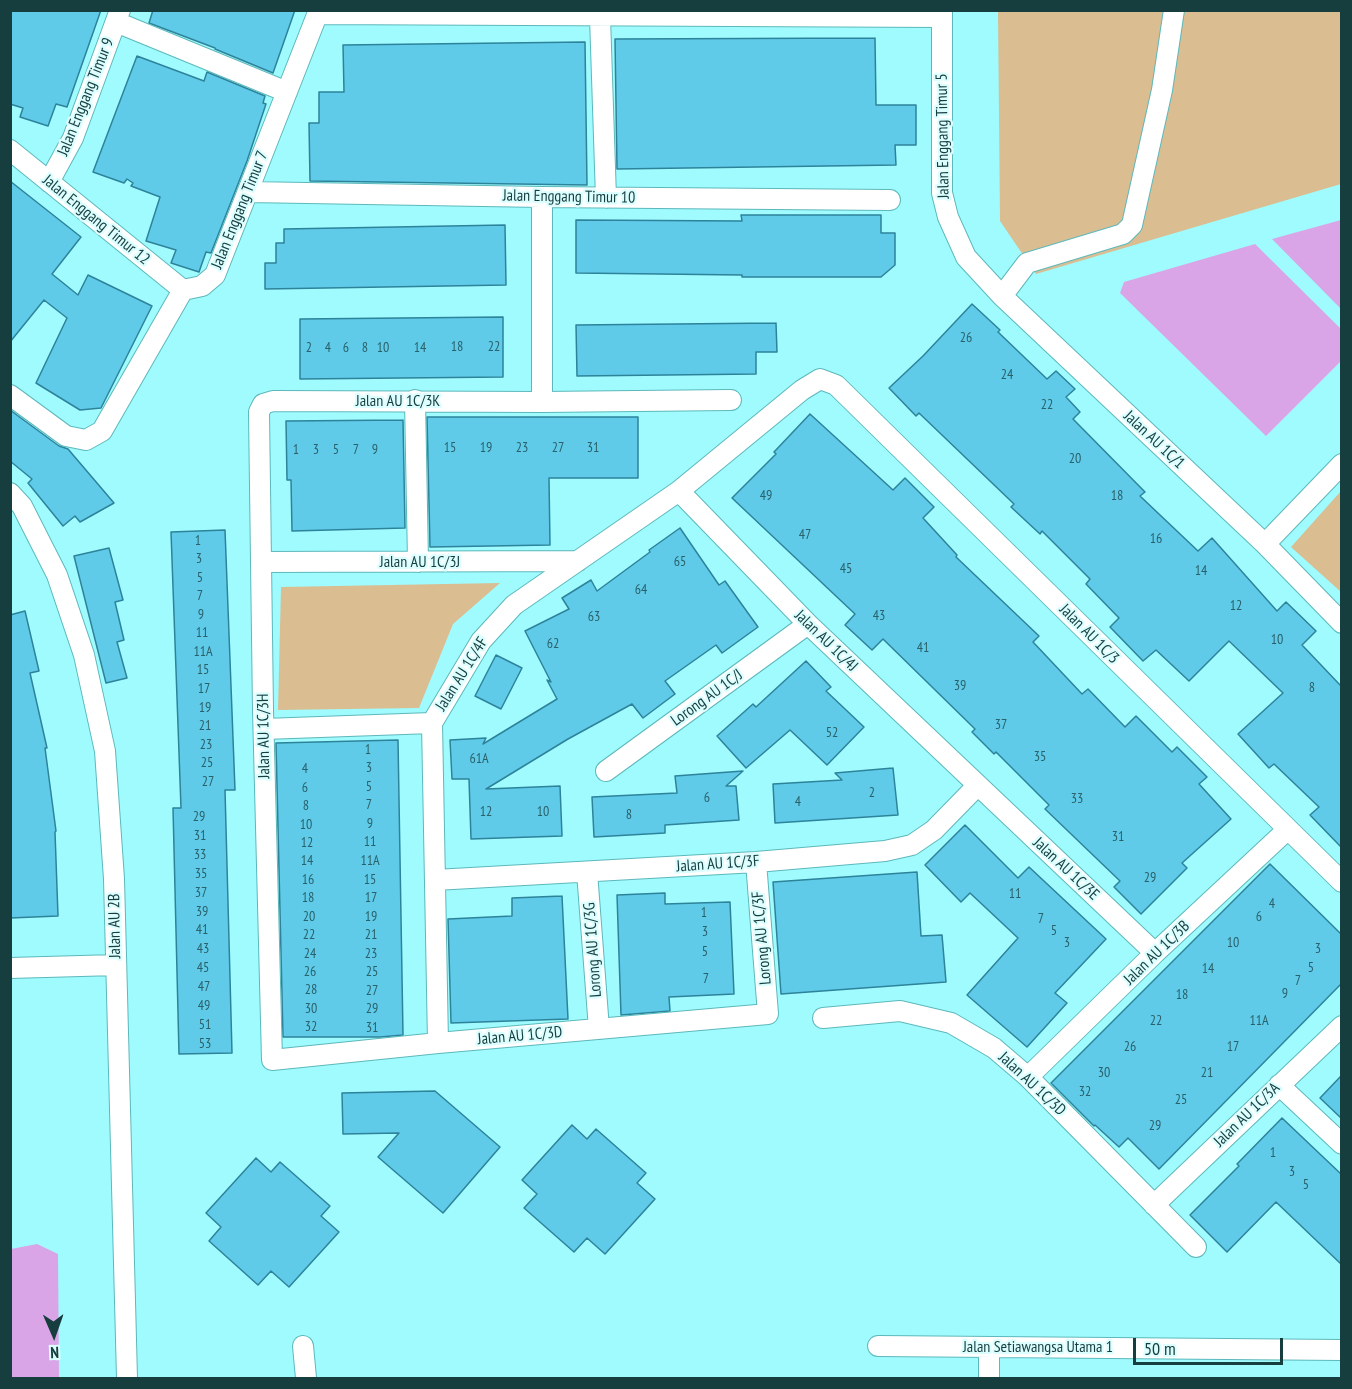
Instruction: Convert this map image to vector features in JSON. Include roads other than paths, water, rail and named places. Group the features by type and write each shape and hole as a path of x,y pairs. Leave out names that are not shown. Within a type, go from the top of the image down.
{"street":[{"path":"1002,296 1027,263 1123,234 1132,225 1162,90 1174,10"},
{"path":"319,12 600,17 637,14 942,14"},
{"name":"Jalan Enggang Timur 7","path":"183,290 202,286 215,275 319,12"},
{"name":"Jalan Enggang Timur 5","path":"942,14 942,193 948,217 966,257"},
{"path":"118,16 287,92"},
{"name":"Jalan Enggang Timur 9","path":"49,182 73,138 118,16"},
{"path":"600,17 606,198"},
{"name":"Jalan Enggang Timur 12","path":"10,150 183,290"},
{"name":"Jalan Enggang Timur 10","path":"248,192 890,200"},
{"path":"542,197 542,402"},
{"name":"Jalan AU 1C/1","path":"966,257 1002,296 1265,544 1341,623"},
{"path":"10,395 66,436 86,440 102,431 183,290"},
{"name":"Jalan AU 1C/4F","path":"438,1043 432,723 480,641 514,605 679,491 802,390 820,379 836,385"},
{"name":"Jalan AU 1C/3","path":"836,385 1341,882"},
{"path":"415,400 418,562"},
{"name":"Jalan AU 1C/3K","path":"260,412 263,404 273,401 730,400"},
{"name":"Jalan AU 1C/3H","path":"260,412 264,729 272,1060"},
{"path":"1265,544 1341,464"},
{"name":"Jalan AU 1C/4J","path":"679,491 808,624 977,786"},
{"name":"Jalan AU 2B","path":"10,493 22,506 57,575 84,655 105,751 114,868 127,1378"},
{"name":"Jalan AU 1C/3J","path":"261,561 578,561"},
{"name":"Lorong AU 1C/J","path":"606,771 808,624"},
{"path":"264,729 432,723"},
{"name":"Jalan AU 1C/3F","path":"435,880 756,862 885,851 912,845 934,830 977,786"},
{"name":"Jalan AU 1C/3E","path":"977,786 1155,953"},
{"name":"Jalan AU 1C/3B","path":"1028,1077 1155,953 1287,830"},
{"name":"Lorong AU 1C/3F","path":"756,862 768,1014"},
{"name":"Lorong AU 1C/3G","path":"586,872 599,1029"},
{"path":"10,968 116,965"},
{"name":"Jalan AU 1C/3D","path":"823,1018 900,1011 951,1023 994,1048 1028,1077 1197,1247"},
{"name":"Jalan AU 1C/3D","path":"272,1060 768,1014"},
{"name":"Jalan AU 1C/3A","path":"1154,1205 1341,1026"},
{"path":"1279,1085 1341,1144"},
{"path":"303,1346 306,1378"},
{"name":"Jalan Setiawangsa Utama 1","path":"878,1346 1341,1350"},
{"path":"989,1347 989,1378"}]}
